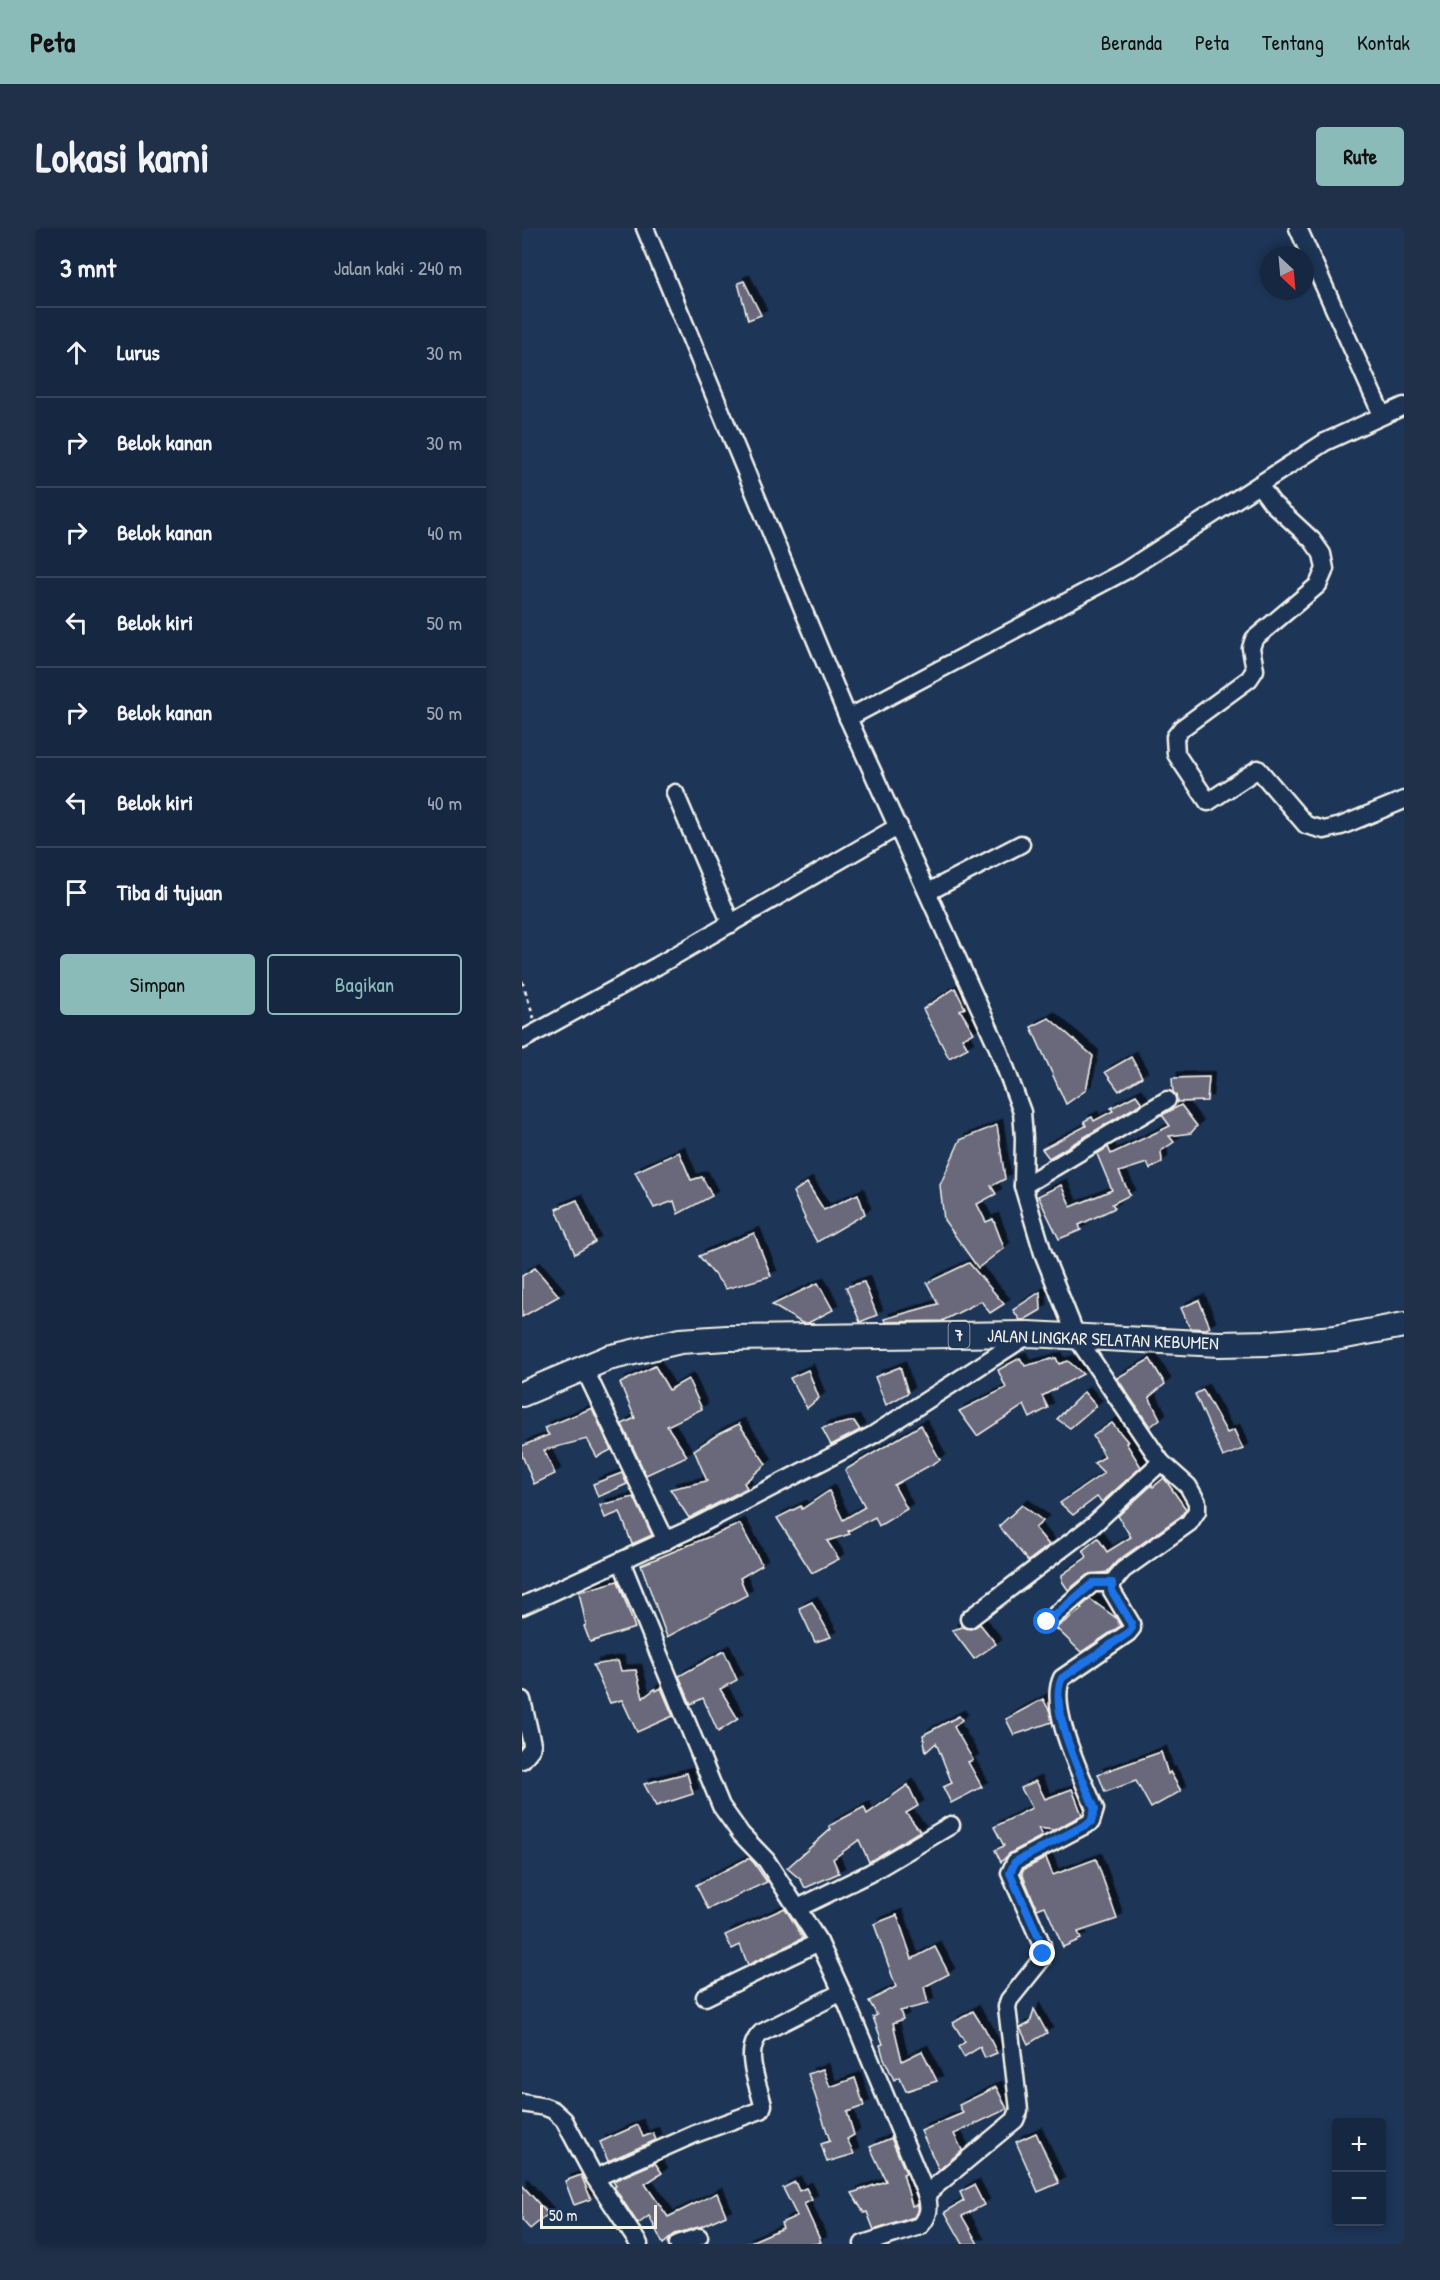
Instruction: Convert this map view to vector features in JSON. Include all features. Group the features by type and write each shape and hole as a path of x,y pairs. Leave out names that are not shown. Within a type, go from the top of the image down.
{"highway":[{"name":"JALAN LINGKAR SELATAN KEBUMEN","path":"522,1394 608,1358 680,1341 727,1338 1029,1334 1219,1344 1270,1343 1335,1338 1404,1325"}],"street":[{"path":"645,228 848,718 998,1048 1022,1112 1023,1186 1043,1253 1077,1338 1161,1462 1194,1494 1197,1511 1189,1523 1123,1570 1112,1583 1112,1591 1132,1628 1062,1678 1057,1688 1061,1721 1095,1809 1094,1818 1085,1826 1015,1862 1010,1873 1042,1945 1043,1954 1007,2007 1018,2110 1016,2120 926,2194"},
{"path":"1298,228 1382,415"},
{"path":"848,718 1125,571 1325,442 1404,406"},
{"path":"1259,485 1272,503 1312,540 1322,554 1325,569 1318,585 1254,639 1251,648 1255,670 1249,679 1182,728 1175,737 1176,754 1208,802 1258,770 1306,825 1324,830 1341,826 1404,800"},
{"path":"675,793 731,924"},
{"path":"522,1040 731,924 899,826"},
{"path":"928,892 1021,843"},
{"path":"1023,1186 1167,1100"},
{"path":"522,1606 666,1541 873,1435 1029,1334"},
{"path":"584,1368 666,1541"},
{"path":"969,1619 1092,1526 1161,1462"},
{"path":"621,1561 721,1806 741,1834 766,1860 819,1942 926,2194 929,2210 926,2220 920,2226 863,2244"},
{"path":"1047,1622 1093,1583 1112,1583"},
{"path":"522,1700 532,1744 522,1761"},
{"path":"798,1908 870,1873 951,1825"},
{"path":"705,1997 819,1942"},
{"path":"595,2178 695,2134 761,2110 763,2105 750,2052 753,2040 761,2033 842,1992"},
{"path":"522,2103 545,2107 564,2120 595,2178 639,2244"},
{"path":"678,2244 699,2237"}],"path":[{"path":"522,981 539,1031"}],"building":[{"path":"744,281 761,315 748,320 738,283"},
{"path":"955,988 965,1008 960,1010 974,1033 962,1038 968,1048 949,1058 923,1009"},
{"path":"1049,1018 1093,1056 1086,1090 1066,1104 1031,1027"},
{"path":"1131,1057 1142,1077 1119,1091 1105,1072"},
{"path":"1209,1077 1207,1101 1177,1102 1173,1092 1172,1078"},
{"path":"1136,1095 1142,1103 1049,1158 1042,1149 1086,1126 1084,1121 1092,1117 1094,1121 1113,1111 1111,1108"},
{"path":"1181,1105 1197,1126 1191,1133 1169,1136 1174,1142 1161,1151 1162,1162 1150,1169 1147,1163 1119,1172 1130,1195 1112,1204 1115,1208 1079,1225 1081,1230 1059,1239 1038,1196 1061,1185 1071,1207 1112,1190 1097,1154 1108,1147 1111,1154 1170,1126 1162,1115"},
{"path":"997,1125 1005,1179 991,1186 996,1194 977,1204 986,1222 993,1219 1004,1248 978,1268 944,1220 940,1185 960,1140"},
{"path":"679,1152 691,1180 702,1177 712,1196 678,1214 674,1201 654,1208 635,1172"},
{"path":"807,1183 824,1210 858,1194 865,1214 817,1242 793,1192"},
{"path":"577,1200 595,1242 575,1254 556,1209"},
{"path":"754,1233 771,1276 726,1289 699,1256"},
{"path":"969,1263 1004,1304 990,1313 981,1301 942,1321 885,1322 884,1319 938,1304 927,1283"},
{"path":"535,1268 559,1296 522,1317 522,1276"},
{"path":"864,1282 877,1315 860,1322 846,1287"},
{"path":"818,1283 833,1310 808,1323 802,1323 772,1305"},
{"path":"1040,1292 1041,1310 1020,1320 1013,1310"},
{"path":"1199,1300 1210,1327 1206,1329 1190,1328 1181,1308"},
{"path":"1020,1358 1025,1366 1056,1358 1059,1364 1068,1361 1083,1374 1042,1396 1048,1408 1030,1418 1024,1405 977,1436 959,1411 1006,1388 998,1370"},
{"path":"1150,1359 1165,1384 1149,1397 1160,1419 1150,1427 1117,1378"},
{"path":"655,1366 669,1390 688,1379 702,1409 667,1426 687,1456 646,1475 622,1424 635,1418 620,1383"},
{"path":"900,1367 908,1393 886,1405 875,1377"},
{"path":"808,1370 819,1398 807,1408 790,1378"},
{"path":"1203,1390 1227,1433 1234,1430 1243,1449 1223,1457 1195,1394"},
{"path":"1084,1392 1096,1406 1070,1428 1057,1419"},
{"path":"592,1408 611,1450 597,1457 587,1439 544,1450 555,1474 534,1484 522,1455 522,1446 549,1435 544,1428"},
{"path":"854,1421 860,1430 831,1445 822,1428"},
{"path":"1112,1423 1128,1442 1126,1443 1141,1467 1102,1502 1097,1497 1073,1515 1060,1503 1104,1473 1094,1463 1105,1457 1093,1436"},
{"path":"739,1424 766,1464 744,1483 747,1488 689,1518 670,1489 707,1481 694,1450"},
{"path":"921,1425 940,1460 894,1485 907,1509 879,1526 875,1517 848,1531 850,1534 827,1541 839,1559 812,1573 777,1518 801,1506 802,1509 829,1491 843,1520 865,1507 845,1470"},
{"path":"622,1473 627,1484 598,1497 593,1484"},
{"path":"1164,1478 1186,1509 1181,1516 1117,1561 1107,1572 1087,1575 1068,1590 1062,1581 1062,1575 1087,1557 1083,1550 1098,1538 1107,1552 1131,1537 1118,1516 1152,1485 1153,1487"},
{"path":"634,1497 652,1535 632,1544 620,1512 605,1518 600,1505"},
{"path":"1022,1505 1043,1521 1035,1528 1049,1545 1028,1561 999,1526"},
{"path":"740,1524 762,1565 740,1578 747,1595 667,1637 641,1565"},
{"path":"618,1581 635,1628 590,1642 584,1626 586,1625 579,1592"},
{"path":"1090,1599 1116,1618 1120,1626 1081,1652 1056,1628 1082,1609 1081,1607"},
{"path":"812,1602 831,1637 815,1642 799,1608"},
{"path":"980,1624 996,1644 974,1659 952,1630 963,1627 971,1629"},
{"path":"724,1651 737,1680 720,1689 738,1719 718,1732 703,1698 691,1704 679,1676"},
{"path":"618,1661 621,1671 636,1670 643,1698 655,1689 656,1691 661,1688 673,1716 637,1732 622,1700 610,1703 593,1665"},
{"path":"1043,1699 1052,1722 1014,1735 1006,1719"},
{"path":"959,1716 962,1720 954,1727 973,1760 968,1762 982,1787 951,1803 943,1787 952,1783 936,1743 926,1752 923,1735"},
{"path":"1161,1752 1168,1774 1170,1772 1181,1791 1151,1808 1136,1781 1105,1792 1098,1774"},
{"path":"687,1773 693,1794 656,1806 644,1784"},
{"path":"1036,1781 1045,1799 1072,1789 1082,1815 1054,1830 1038,1828 1042,1836 1010,1853 1001,1862 995,1850 1004,1846 994,1827 1032,1808 1021,1788"},
{"path":"908,1785 918,1806 906,1813 920,1831 869,1862 859,1840 833,1859 839,1873 805,1888 801,1880 787,1868 831,1829 829,1826 864,1807 867,1814"},
{"path":"1046,1858 1053,1875 1096,1859 1117,1919 1078,1932 1081,1939 1063,1947 1045,1906 1037,1909 1022,1873 1023,1870"},
{"path":"747,1859 754,1863 767,1882 708,1909 696,1885"},
{"path":"785,1908 803,1938 748,1965 740,1945 732,1949 725,1935"},
{"path":"897,1915 912,1959 935,1947 949,1974 924,1987 928,2004 900,2011 903,2019 893,2023 902,2061 922,2051 937,2081 906,2091 899,2077 894,2080 883,2056 880,2045 883,2044 873,2017 877,2015 869,2001 896,1987 874,1924"},
{"path":"1034,2009 1047,2033 1028,2044 1020,2028 1030,2023"},
{"path":"973,2011 997,2053 985,2058 980,2047 964,2057 958,2047 965,2042 953,2023"},
{"path":"823,2069 830,2087 855,2078 864,2106 847,2112 854,2135 847,2139 854,2154 827,2162 821,2144 830,2141 808,2074"},
{"path":"996,2087 1007,2109 954,2134 962,2150 939,2170 921,2131 963,2113 959,2105"},
{"path":"638,2125 643,2137 653,2133 656,2140 608,2161 600,2142"},
{"path":"1036,2133 1059,2183 1038,2192 1016,2142"},
{"path":"891,2138 906,2173 903,2174 912,2206 918,2204 918,2209 914,2217 874,2230 867,2212 864,2213 852,2193 886,2181 870,2147"},
{"path":"655,2163 662,2173 645,2184 668,2217 717,2193 726,2215 702,2226 675,2234 663,2244 649,2216 638,2224 614,2187 616,2186 613,2181"},
{"path":"581,2175 591,2199 574,2205 565,2181"},
{"path":"795,2182 799,2191 806,2188 812,2200 804,2204 821,2242 816,2244 746,2244 783,2228 781,2223 797,2216 783,2188"},
{"path":"522,2185 548,2214 530,2229 522,2220"},
{"path":"974,2185 984,2205 962,2216 978,2244 963,2244 945,2212 964,2201 960,2192"}],"route":[{"path":"1043,1954 1042,1945 1010,1873 1011,1868 1015,1862 1091,1822 1095,1809 1061,1721 1057,1688 1062,1678 1132,1628 1112,1591 1112,1583 1101,1581 1093,1583 1047,1622"}]}
